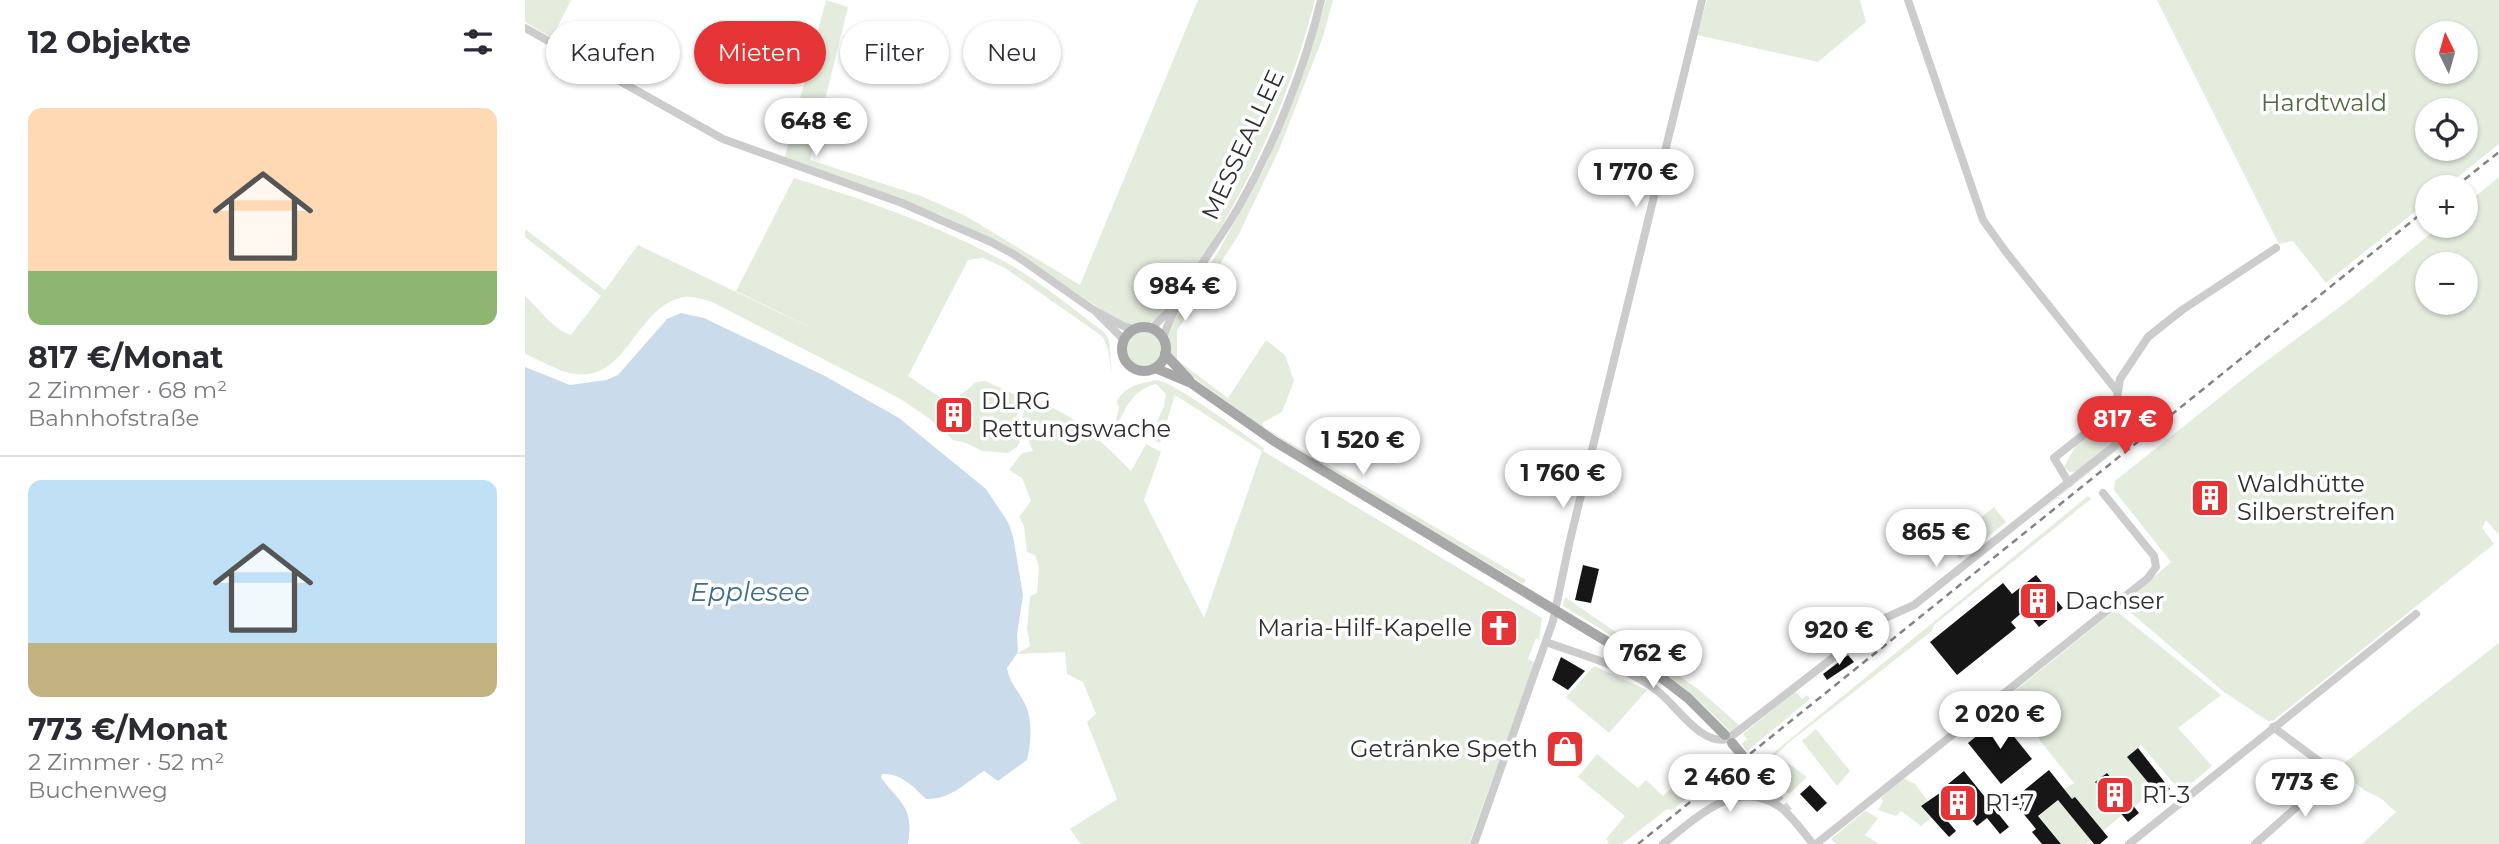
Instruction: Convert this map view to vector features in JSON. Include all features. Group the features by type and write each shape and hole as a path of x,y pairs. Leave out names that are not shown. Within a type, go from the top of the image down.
{"main road":[{"path":"1191,383 1165,354 1163,338 1151,328 1134,329 1123,340 1122,351 1130,366 1140,370 1155,368 1191,383 1274,441 1555,616 1665,680 1730,738 1742,755"},
{"path":"1155,368 1165,354"},
{"path":"1751,766 1764,782"}],"street":[{"name":"MESSEALLEE","path":"1163,338 1182,298 1240,205 1262,161 1287,102 1321,0"},
{"path":"1473,844 1555,616 1570,540 1702,0"},
{"path":"1908,0 1983,220 2117,391"},
{"path":"525,28 723,139 902,203 979,236 1016,255 1092,309 1134,329"},
{"path":"2069,483 2055,458 2107,416 2116,404 2120,379 2148,337 2164,323 2276,248"},
{"name":"MESSEALLEE","path":"1151,328 1182,298"},
{"path":"1092,309 1123,340"},
{"path":"1546,642 1636,677 1653,688 1705,735 1714,740 1730,738 1883,618 1914,605 2113,447 2117,440 2116,423 2107,416"},
{"path":"1663,844 1719,803 1751,796 1781,808 1814,844 2116,605 2155,570 2157,561 2103,493"},
{"path":"2129,844 2416,614"},
{"path":"2255,844 2336,773 2273,727"}],"green space":[{"path":"525,0 571,0 560,21 546,21 546,34 525,22"},
{"path":"826,0 848,7 845,21 840,21 840,39 810,160 921,196 964,215 1080,285 1198,0 1315,0 1289,84 1254,166 1233,206 1187,281 1161,317 1149,323 1128,325 1003,244 941,215 784,160 804,84 826,84 826,21 820,21"},
{"path":"1326,0 1333,0 1323,37 1278,152 1239,234 1177,331 1177,360 1228,398 1266,340 1285,355 1294,381 1282,412 1262,423 1265,428 1526,580 1523,584 1329,470 1252,420 1179,367 1170,357 1168,334 1174,320 1218,252 1266,165 1295,94"},
{"path":"1707,0 1860,0 1866,22 1818,62 1697,35"},
{"name":"Hardtwald","path":"2157,0 2499,0 2499,144 2478,161 2478,98 2415,98 2415,161 2478,161 2460,175 2415,175 2415,212 2326,283 2293,241 2279,244"},
{"path":"2499,177 2499,535 2486,520 2482,528 2494,544 2274,720 2268,721 2224,692 2130,612 2137,607 2129,599 2171,562 2114,490 2115,481 2253,371 2349,300 2425,238 2478,238 2478,194"},
{"path":"794,178 907,216 1014,267 1105,333 1109,340 1112,374 1103,337 1005,268 983,258 968,260 908,376 950,404 976,382 985,381 1023,398 1016,417 1020,441 1017,447 1008,453 982,451 953,440 930,419 899,398 712,302 695,298 685,297 668,303 655,313 620,355 608,366 593,373 569,373 525,354 525,296 552,323 571,335 601,296 525,237 525,229 605,290 638,245 828,336 736,291"},
{"path":"2280,320 2030,520 2111,451 2124,418 2130,425 2140,417 2147,426"},
{"path":"1144,331 1157,336 1162,349 1157,362 1144,367 1131,362 1126,349 1131,336"},
{"path":"1156,380 1192,398 1264,448 1263,451 1542,618 1539,640 1536,638 1528,659 1535,662 1469,844 1081,844 1070,829 1117,799 1087,722 1096,714 1083,682 1067,674 1065,652 1016,654 1030,646 1027,628 1030,596 1037,593 1039,567 1035,555 1027,552 1024,526 1019,517 1031,501 1022,478 1009,470 1022,453 1033,451 1022,421 1029,400 1058,411 1085,428 1131,471 1146,444 1161,452 1144,500 1204,618 1262,451 1175,395 1160,443 1150,438 1164,406 1166,394 1156,384 1136,395 1115,425 1120,396 1133,386"},
{"path":"2100,425 2111,427 2112,442 2079,471 2070,472 2064,467 2076,445"},
{"path":"2088,496 2091,499 1934,625 1932,631 1787,744 1771,764 1767,758"},
{"path":"1994,507 2006,522 1960,559 1948,544"},
{"path":"1565,597 1698,689 1740,726 1731,733 1694,697 1652,664 1563,606"},
{"path":"2115,610 2221,695 2178,728 2212,766 2181,792 2141,745 2127,757 2154,790 2134,807 2096,783 2122,815 2103,831 2075,797 2064,806 2091,840 2086,844 2061,844 2039,816 2067,793 2064,789 2074,783 2006,698"},
{"path":"2499,643 2499,844 2362,844 2396,812 2338,768"},
{"path":"1594,666 1647,690 1609,733 1566,697"},
{"path":"1795,691 1802,699 1807,695 1810,699 1747,751 1741,744 1747,739 1743,734"},
{"path":"1816,729 1850,771 1837,786 1802,741"},
{"path":"1597,754 1638,788 1646,780 1663,796 1707,756 1715,764 1729,754 1735,761 1672,810 1667,809 1622,844 1607,844 1609,842 1606,839 1625,816 1578,777"},
{"path":"1781,758 1807,777 1789,794 1775,783"},
{"path":"1903,778 1915,784 1928,801 1921,806 1931,818 1921,826 1901,811 1896,816 1878,810 1883,801 1881,798"},
{"path":"1865,811 1878,818 1865,835 1879,844 1836,844 1831,839"}],"water":[{"name":"Epplesee","path":"681,313 704,318 825,376 899,418 986,489 1008,522 1023,595 1017,635 1018,652 1007,668 1029,717 1027,760 998,781 984,771 957,790 935,799 926,799 901,778 882,774 881,778 908,814 908,844 525,844 525,367 570,385 606,380 618,375 667,319"}],"building":[{"name":"Waldhütte Silberstreifen","path":"2216,487 2223,495 2211,504 2215,509 2209,514 2198,501"},
{"path":"1583,565 1599,569 1591,603 1575,600"},
{"path":"2036,575 2063,608 2039,627 2025,610 2011,622 2016,628 1957,675 1930,642 2003,583 2012,594"},
{"name":"Maria-Hilf-Kapelle","path":"1490,618 1504,626 1506,623 1511,626 1506,638 1485,626"},
{"path":"1848,655 1854,662 1827,680 1823,674"},
{"path":"1561,657 1585,671 1568,690 1552,680"},
{"path":"1999,718 2032,759 2001,784 1968,743"},
{"path":"2138,748 2170,789 2160,797 2127,757"},
{"path":"2049,770 2108,837 2100,844 2094,844 2058,800 2038,816 2061,844 2042,844 2032,832 2036,829 2012,800"},
{"name":"R1-7","path":"1964,771 2009,827 2000,834 1987,818 1977,826 1959,805 1944,817 1956,831 1949,837 1921,806 1950,786 1948,784"},
{"name":"R1-3","path":"2107,773 2139,813 2128,822 2095,782"},
{"path":"1810,785 1827,803 1817,812 1800,794"}],"tunnel":[{"path":"1764,782 1788,812"}],"railway":[{"path":"2470,175 2499,152"},
{"path":"1638,844 2415,219"}],"place":[{"name":"DLRG Rettungswache","path":"954,415"},
{"name":"Waldhütte Silberstreifen","path":"2210,498"},
{"name":"Dachser","path":"2038,601"},
{"name":"Maria-Hilf-Kapelle","path":"1499,628"},
{"name":"Getränke Speth","path":"1565,749"},
{"name":"R1-3","path":"2115,795"},
{"name":"R1-7","path":"1958,803"}]}
